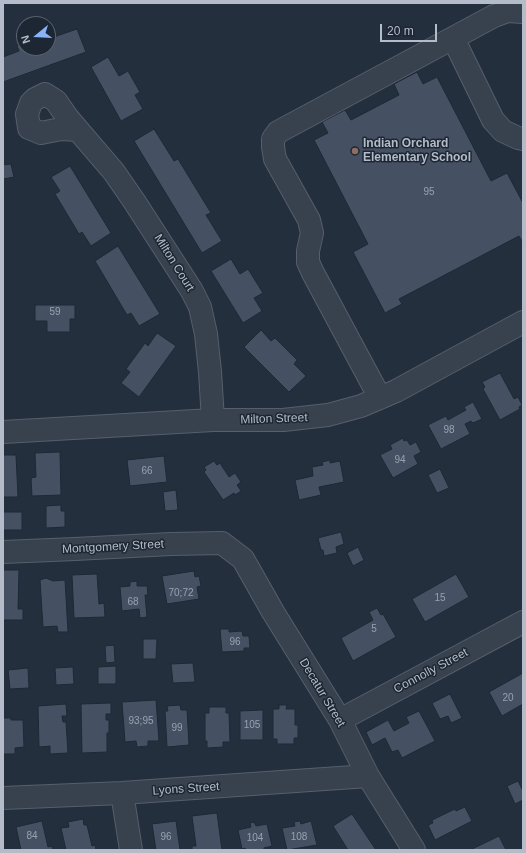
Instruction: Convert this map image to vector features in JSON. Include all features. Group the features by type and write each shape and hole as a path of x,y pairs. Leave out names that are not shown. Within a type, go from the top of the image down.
{"street":[{"path":"380,398 308,262 308,251 312,234 309,220 276,159 273,148 273,139 278,132 494,16 508,11 523,12"},
{"path":"452,38 493,120 502,131 523,139"},
{"name":"Milton Court","path":"78,130 114,172 192,291 200,307 208,348 213,420"},
{"name":"Milton Street","path":"3,432 213,420 282,420 313,417 345,411 396,391 523,322"},
{"name":"Montgomery Street","path":"3,552 223,543"},
{"name":"Decatur Street","path":"223,543 243,559 273,612 340,720 368,776 414,850"},
{"name":"Connolly Street","path":"340,720 523,622"},
{"name":"Lyons Street","path":"3,798 122,793 368,776"},
{"path":"122,793 131,850"}],"building":[{"path":"77,29 86,52 3,82 3,57 16,52 16,56 56,56 56,36"},
{"path":"108,57 119,76 128,71 140,92 135,95 143,109 121,121 91,67"},
{"path":"417,72 423,84 437,77 491,181 507,173 523,203 523,243 519,236 399,299 402,304 385,313 353,252 368,244 314,140 328,133 322,122 345,110 351,120 399,95 394,84"},
{"path":"154,129 174,161 178,159 211,213 206,215 222,241 202,253 134,141"},
{"path":"11,164 14,177 3,179 3,165"},
{"path":"70,166 111,233 91,246 82,232 79,234 55,194 60,191 51,177"},
{"path":"118,246 160,314 139,326 131,313 127,315 95,261"},
{"path":"231,259 240,274 248,269 263,293 254,298 262,311 243,323 211,271"},
{"path":"35,305 75,305 75,319 70,319 70,332 47,332 47,321 35,321"},
{"path":"261,330 271,341 275,338 297,360 294,364 306,376 289,392 244,347"},
{"path":"157,333 176,346 139,397 121,383 130,372 126,369 145,343 148,346"},
{"path":"500,373 514,399 518,397 522,405 519,407 520,409 500,420 483,389 485,387 482,382"},
{"path":"473,402 482,419 473,423 471,421 465,424 470,434 441,449 428,425 446,416 448,420 466,410 464,407"},
{"path":"403,438 404,441 407,440 410,445 416,442 421,452 414,456 418,464 393,478 380,455 392,449 390,445"},
{"path":"60,452 61,495 32,496 31,478 36,477 35,453"},
{"path":"3,455 16,455 18,497 3,497"},
{"path":"164,456 167,482 130,486 127,460"},
{"path":"330,460 330,463 340,461 344,482 319,487 321,495 299,500 295,480 313,476 312,467 323,465 322,462"},
{"path":"214,461 217,465 220,463 229,477 235,473 241,482 237,485 241,491 235,495 234,493 223,500 204,472 206,470 204,467"},
{"path":"440,469 449,488 437,493 428,475"},
{"path":"176,490 178,510 165,511 163,492"},
{"path":"61,505 61,511 65,511 65,527 46,528 46,506"},
{"path":"3,512 22,512 22,530 3,530"},
{"path":"341,532 344,544 336,547 337,553 324,556 318,538"},
{"path":"358,547 364,560 353,566 347,553"},
{"path":"3,570 19,570 18,609 23,609 23,620 3,620"},
{"path":"194,571 195,577 199,576 201,586 197,587 199,599 167,604 162,576"},
{"path":"97,574 99,604 104,603 105,617 74,618 72,575"},
{"path":"456,574 469,597 425,622 412,599"},
{"path":"46,578 53,581 65,580 68,632 58,632 57,626 43,627 40,580"},
{"path":"137,581 137,586 147,586 148,595 145,595 147,617 140,618 139,609 122,611 120,587 130,586 130,582"},
{"path":"377,608 381,615 383,614 396,637 353,661 341,638 373,620 369,612"},
{"path":"220,629 229,629 229,632 242,631 243,636 249,636 250,648 244,648 244,651 222,652"},
{"path":"143,639 157,639 156,659 143,659"},
{"path":"114,645 115,662 106,663 105,646"},
{"path":"193,663 195,682 173,683 171,664"},
{"path":"116,666 116,684 98,684 98,667"},
{"path":"73,667 74,684 56,685 55,668"},
{"path":"28,668 29,688 10,689 8,670"},
{"path":"523,673 523,704 502,716 489,692"},
{"path":"450,694 462,718 451,723 448,716 440,719 432,703"},
{"path":"156,700 159,741 148,741 148,746 137,747 136,741 125,742 122,702"},
{"path":"111,703 111,714 106,714 106,720 109,720 107,752 82,753 81,704"},
{"path":"66,704 67,716 62,716 63,722 66,722 68,753 50,754 50,746 39,747 38,706"},
{"path":"180,705 181,710 187,710 189,745 167,747 165,711 168,711 167,706"},
{"path":"279,705 287,705 286,709 295,709 295,725 298,725 298,738 294,738 294,744 277,744 277,739 273,739 273,709 279,709"},
{"path":"209,707 226,707 226,713 229,713 230,742 223,742 223,747 207,748 207,741 205,741 205,713 209,713"},
{"path":"263,710 263,740 240,740 240,711"},
{"path":"419,711 435,741 402,758 398,750 392,752 385,738 372,745 366,732 388,720 394,731 409,723 406,717"},
{"path":"3,718 23,720 24,747 15,748 15,754 3,754"},
{"path":"518,781 523,791 523,800 515,804 507,786"},
{"path":"465,807 472,821 435,840 428,825 433,823 432,820 455,809 456,811"},
{"path":"217,813 222,850 192,850 192,846 196,846 192,816"},
{"path":"352,814 376,850 348,850 333,826"},
{"path":"83,819 84,825 87,825 92,846 95,845 96,850 66,850 61,828 69,827 68,822"},
{"path":"42,821 48,847 52,846 53,850 21,850 16,827"},
{"path":"176,821 180,850 156,850 152,824"},
{"path":"300,821 301,824 311,821 317,845 287,850 282,828 295,826 294,822"},
{"path":"254,822 256,826 267,824 272,846 264,848 264,850 242,849 238,830 251,827 250,823"},
{"path":"499,836 506,850 470,850"}],"place":[{"name":"Indian Orchard Elementary School","path":"355,151"}]}
